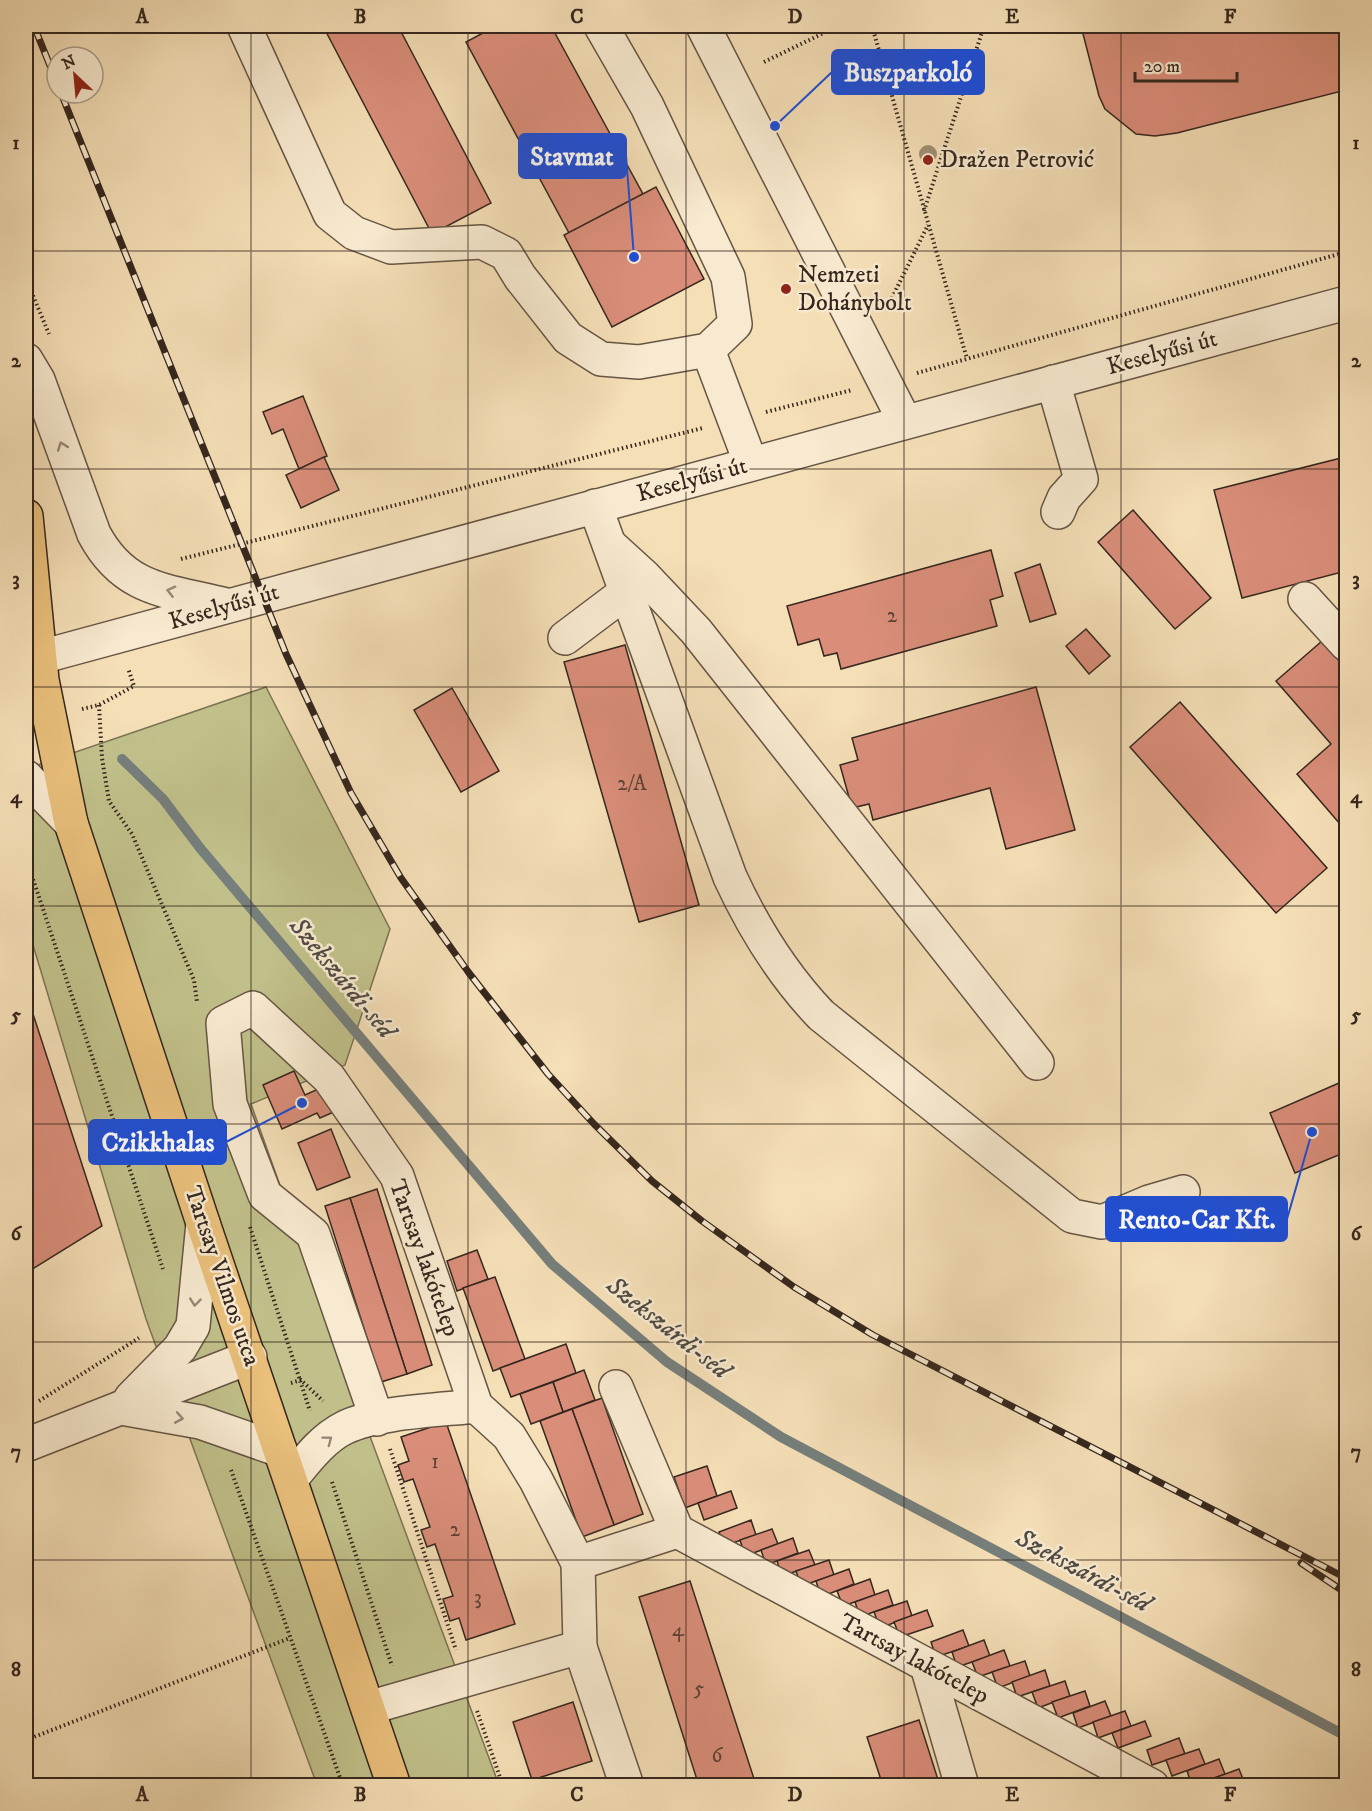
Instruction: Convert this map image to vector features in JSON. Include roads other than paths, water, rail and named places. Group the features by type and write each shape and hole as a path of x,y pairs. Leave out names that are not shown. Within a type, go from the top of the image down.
{"main road":[{"name":"Tartsay Vilmos utca","path":"26,516 32,660 72,823 203,1223 394,1785"}],"street":[{"path":"244,26 330,214 354,233 391,247 482,242 506,254 520,277 568,338 601,359 639,363 708,350 735,324 728,277 646,106 601,26"},
{"path":"703,26 905,422"},
{"name":"Keselyűsi út","path":"32,660 1347,303"},
{"path":"708,350 751,464"},
{"path":"26,360 38,380 101,548 119,569 138,582 228,605"},
{"path":"1053,382 1081,479 1064,498 1058,512"},
{"path":"595,506 730,877 747,915 793,986 821,1015 1072,1215 1102,1222 1149,1202 1183,1192"},
{"path":"608,543 645,577 696,631 1037,1063"},
{"path":"565,638 626,592"},
{"path":"1305,599 1347,644"},
{"path":"26,777 72,823"},
{"name":"Tartsay lakótelep","path":"363,1422 313,1234 265,1196 230,1104 224,1023 253,1008 329,1078 397,1176 476,1406 509,1436 536,1480 578,1563 580,1647 627,1785"},
{"path":"121,1408 180,1348 193,1326 203,1223"},
{"path":"26,1445 250,1357"},
{"path":"578,1563 677,1531 616,1387"},
{"path":"121,1408 200,1422 285,1464 363,1422 476,1406"},
{"name":"Tartsay lakótelep","path":"677,1531 927,1666 1112,1775 1152,1785"},
{"path":"368,1708 580,1647"},
{"path":"927,1666 962,1785"}],"waterway":[{"name":"Szekszárdi-séd","path":"122,759 163,799 200,848 552,1264 667,1362 781,1437 1346,1736"}],"railway":[{"path":"34,26 45,53"},
{"path":"66,105 286,654 351,793 401,878 469,973 548,1074 594,1124 652,1181 702,1221 794,1287 873,1335 1346,1578"},
{"path":"1301,1563 1346,1593"}],"place":[{"name":"Buszparkoló","path":"775,126"},
{"name":"Dražen Petrović","path":"928,160"},
{"name":"Stavmat","path":"634,257"},
{"name":"Nemzeti Dohánybolt","path":"786,289"},
{"name":"Czikkhalas","path":"302,1103"},
{"name":"Rento-Car Kft.","path":"1312,1132"}]}
